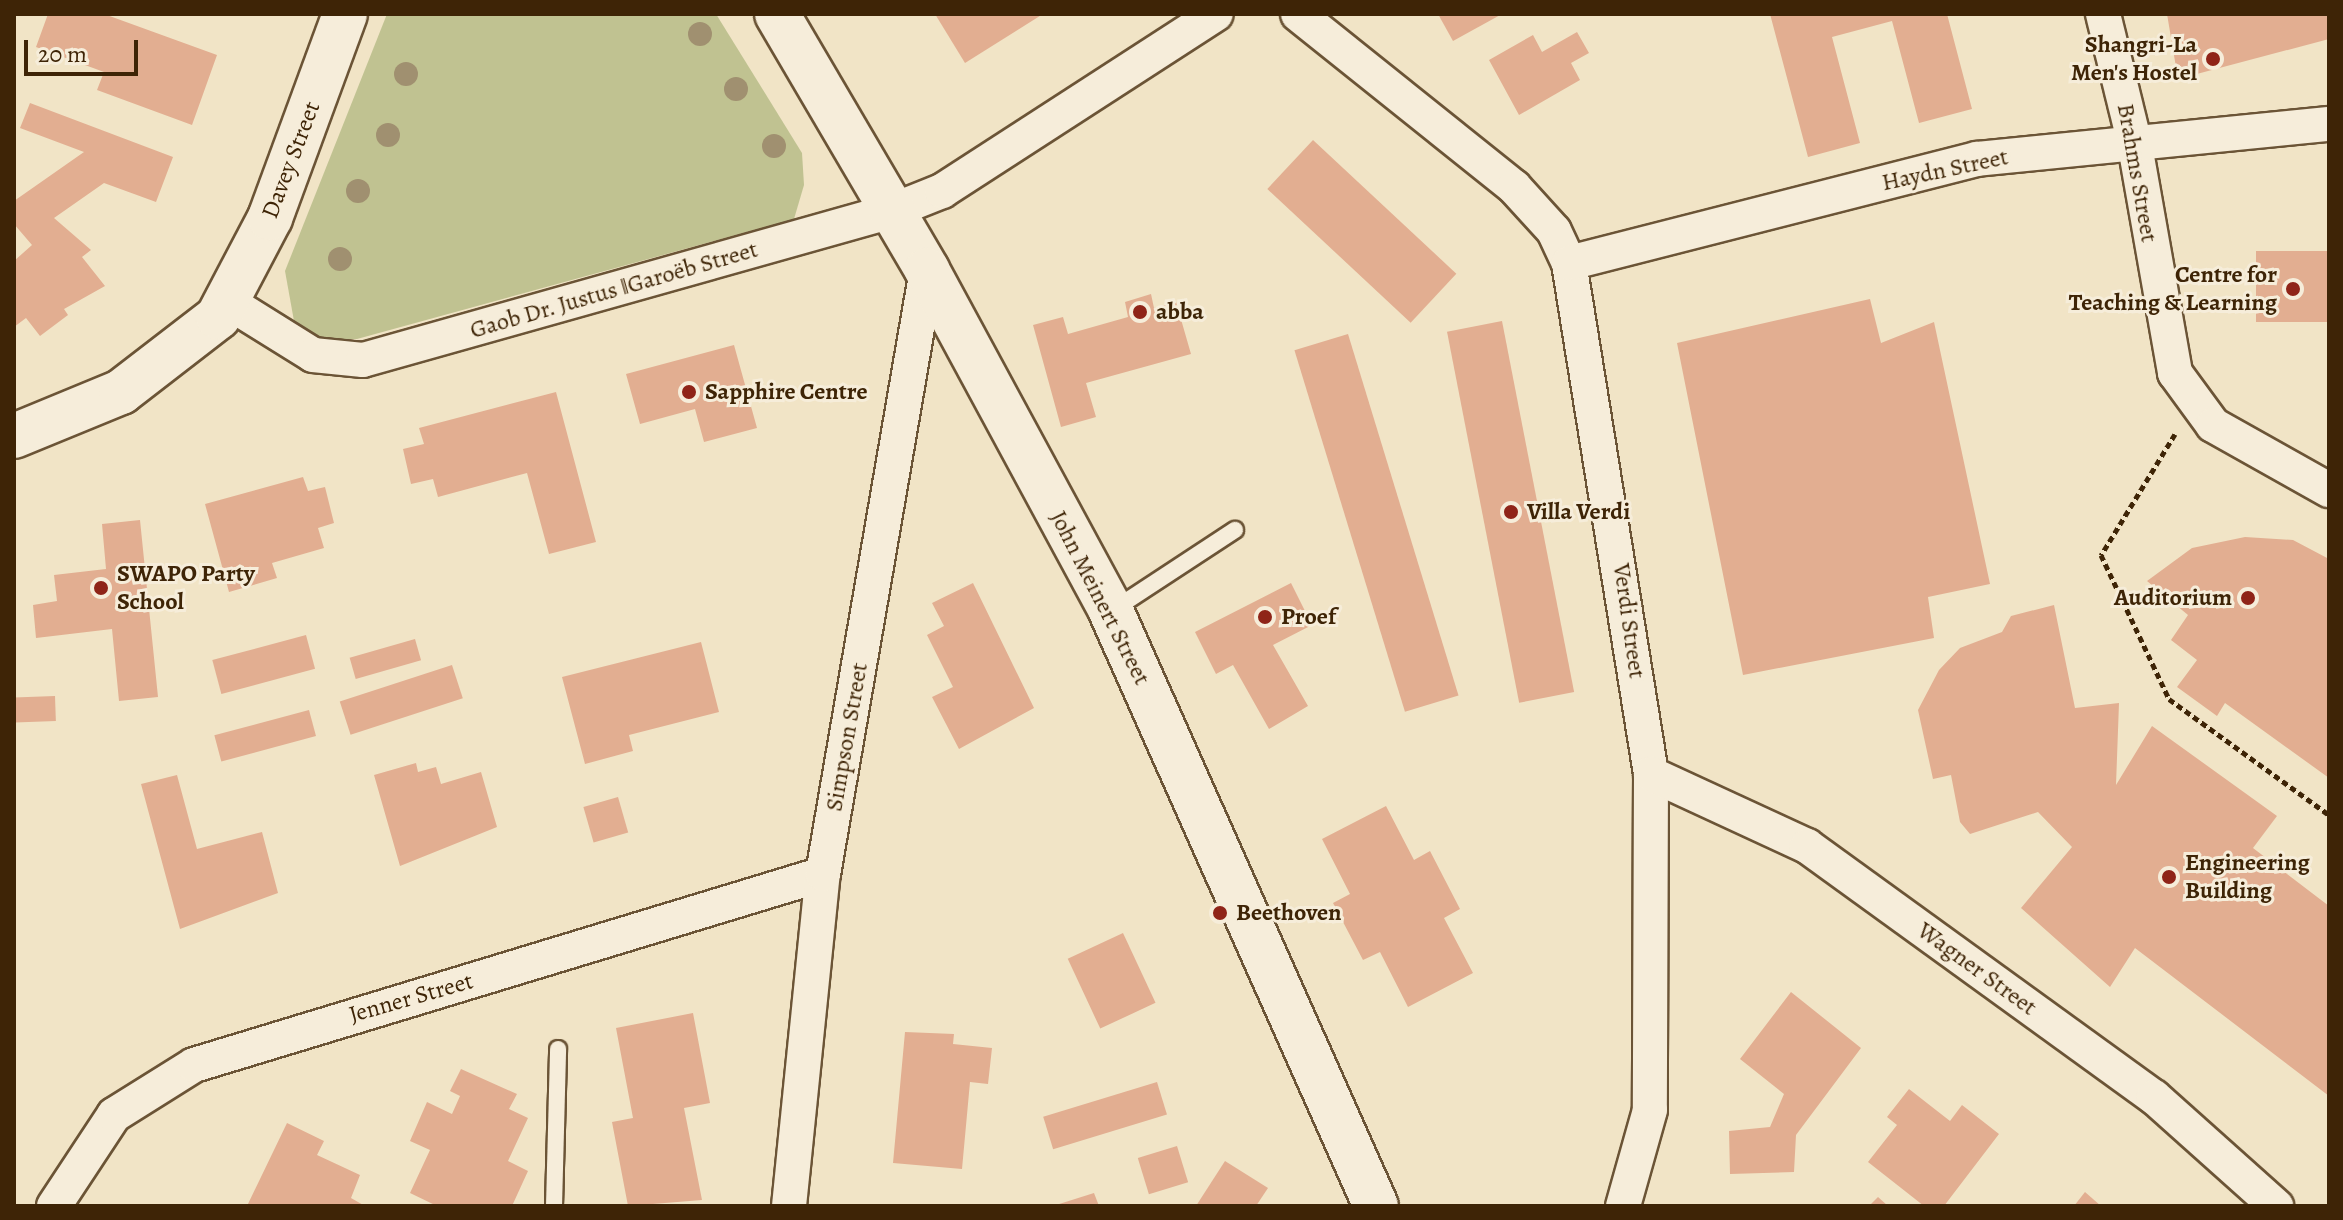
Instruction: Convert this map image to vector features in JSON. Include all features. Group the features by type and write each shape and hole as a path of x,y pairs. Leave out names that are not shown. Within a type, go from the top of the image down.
{"street":[{"name":"Davey Street","path":"228,302 270,218 345,14"},
{"name":"John Meinert Street","path":"777,14 927,270 1111,611 1376,1206"},
{"name":"Gaob Dr. Justus ǁGaroëb Street","path":"228,302 313,355 363,360 892,211 942,191 1216,14"},
{"name":"Verdi Street","path":"1298,14 1514,187 1554,231 1569,263 1651,774 1650,1110 1623,1206"},
{"name":"Brahms Street","path":"2103,14 2134,140 2165,339 2193,406"},
{"name":"Haydn Street","path":"1569,263 1977,159 2134,140 2329,124"},
{"name":"Simpson Street","path":"789,1206 823,874 927,270"},
{"path":"14,436 121,392 228,302"},
{"path":"2193,406 2329,490"},
{"name":"Wagner Street","path":"1651,774 1807,846 2154,1097 2276,1206"},
{"name":"Jenner Street","path":"54,1206 114,1115 194,1065 823,874"}],"lane":[{"path":"1111,611 1235,530"},
{"path":"554,1206 558,1049"}],"path":[{"path":"2193,406 2101,555 2169,699 2329,815"}],"green space":[{"path":"387,14 716,14 802,153 804,185 794,219 357,339 316,339 294,321 285,271"}],"building":[{"path":"48,14 104,14 217,55 192,125 97,90 104,72 36,47"},
{"path":"935,14 1043,14 965,63"},
{"path":"1438,14 1502,14 1453,41"},
{"path":"1770,14 1947,14 1972,109 1919,123 1892,21 1832,37 1860,143 1808,157"},
{"name":"Shangri-La Men's Hostel","path":"2167,14 2329,14 2329,39 2178,79"},
{"path":"1577,32 1589,53 1571,63 1580,80 1519,115 1489,60 1533,35 1542,52"},
{"path":"30,103 173,157 156,202 104,183 54,218 91,250 82,257 105,286 64,309 68,315 40,336 26,318 14,327 14,261 32,245 14,224 14,201 84,152 20,128"},
{"path":"1313,140 1456,274 1411,323 1267,189"},
{"name":"Centre for Teaching & Learning","path":"2256,251 2329,251 2329,322 2256,322"},
{"path":"1151,294 1154,308 1176,302 1191,354 1086,383 1096,417 1061,427 1033,325 1063,317 1068,334 1128,317 1125,302"},
{"path":"1870,299 1881,343 1934,322 1990,584 1928,597 1934,638 1743,675 1677,343"},
{"name":"Villa Verdi","path":"1502,321 1574,692 1519,703 1447,332"},
{"path":"1348,334 1459,695 1405,712 1294,350"},
{"name":"Sapphire Centre","path":"734,345 757,428 704,442 695,409 640,424 626,374"},
{"path":"556,392 596,542 549,554 527,473 438,497 433,479 411,484 403,449 424,444 419,428"},
{"path":"303,477 308,491 325,487 334,523 318,528 324,548 272,563 277,578 229,592 205,504"},
{"name":"SWAPO Party School","path":"140,520 158,697 119,701 112,629 36,638 33,605 57,601 54,575 106,569 102,524"},
{"path":"2245,537 2293,540 2329,559 2329,778 2225,703 2217,716 2177,687 2197,660 2171,640 2188,615 2147,581 2192,548"},
{"path":"973,583 1034,708 959,749 932,697 953,687 927,635 944,626 932,603"},
{"path":"1291,583 1312,625 1273,645 1308,706 1269,729 1233,665 1216,674 1195,632"},
{"name":"Engineering Building","path":"2054,605 2075,708 2119,703 2116,785 2152,726 2277,816 2253,848 2329,906 2329,1096 2135,948 2110,987 2021,908 2072,847 2038,812 1970,834 1960,822 1951,775 1933,779 1918,710 1939,670 1960,648 2002,632 2011,616"},
{"path":"306,635 315,669 221,694 212,660"},
{"path":"415,639 421,660 356,679 350,658"},
{"path":"701,642 719,712 629,735 633,751 585,764 562,677"},
{"path":"452,665 463,698 351,735 340,701"},
{"path":"55,696 56,721 15,722 14,697"},
{"path":"309,710 316,736 221,761 214,735"},
{"path":"416,763 418,772 436,767 441,784 481,772 497,827 400,866 374,775"},
{"path":"177,775 197,849 262,832 278,893 180,929 141,784"},
{"path":"618,797 628,833 594,842 583,807"},
{"path":"1386,806 1414,860 1430,851 1460,909 1444,918 1473,973 1408,1007 1380,952 1363,960 1333,903 1350,894 1322,839"},
{"path":"1123,933 1156,1003 1100,1029 1068,959"},
{"path":"1791,992 1861,1048 1796,1135 1794,1172 1730,1174 1729,1131 1770,1127 1784,1094 1740,1059"},
{"path":"693,1013 710,1103 684,1108 702,1200 628,1206 612,1122 633,1118 616,1028"},
{"path":"905,1032 954,1034 953,1044 992,1048 988,1084 970,1082 962,1169 893,1163"},
{"path":"461,1069 517,1094 509,1109 528,1118 508,1161 528,1171 512,1206 437,1206 410,1193 430,1150 410,1141 427,1102 452,1114 460,1096 450,1091"},
{"path":"1157,1082 1167,1115 1053,1149 1043,1117"},
{"path":"1909,1089 1950,1121 1962,1105 1999,1134 1944,1206 1924,1206 1868,1162 1897,1125 1887,1117"},
{"path":"287,1123 324,1141 317,1155 360,1175 351,1198 365,1206 247,1206"},
{"path":"1177,1146 1188,1182 1149,1194 1138,1158"},
{"path":"1225,1161 1268,1188 1256,1206 1196,1206"},
{"path":"2085,1192 2101,1206 2074,1206"},
{"path":"1094,1193 1099,1206 1056,1206 1056,1205"},
{"path":"1878,1197 1888,1206 1869,1206"}],"place":[{"name":"Shangri-La Men's Hostel","path":"2213,59"},
{"name":"Centre for Teaching & Learning","path":"2293,289"},
{"name":"abba","path":"1140,312"},
{"name":"Sapphire Centre","path":"689,392"},
{"name":"Villa Verdi","path":"1511,512"},
{"name":"SWAPO Party School","path":"101,588"},
{"name":"Auditorium","path":"2248,598"},
{"name":"Proef","path":"1265,617"},
{"name":"Engineering Building","path":"2169,877"},
{"name":"Beethoven","path":"1220,913"}]}
